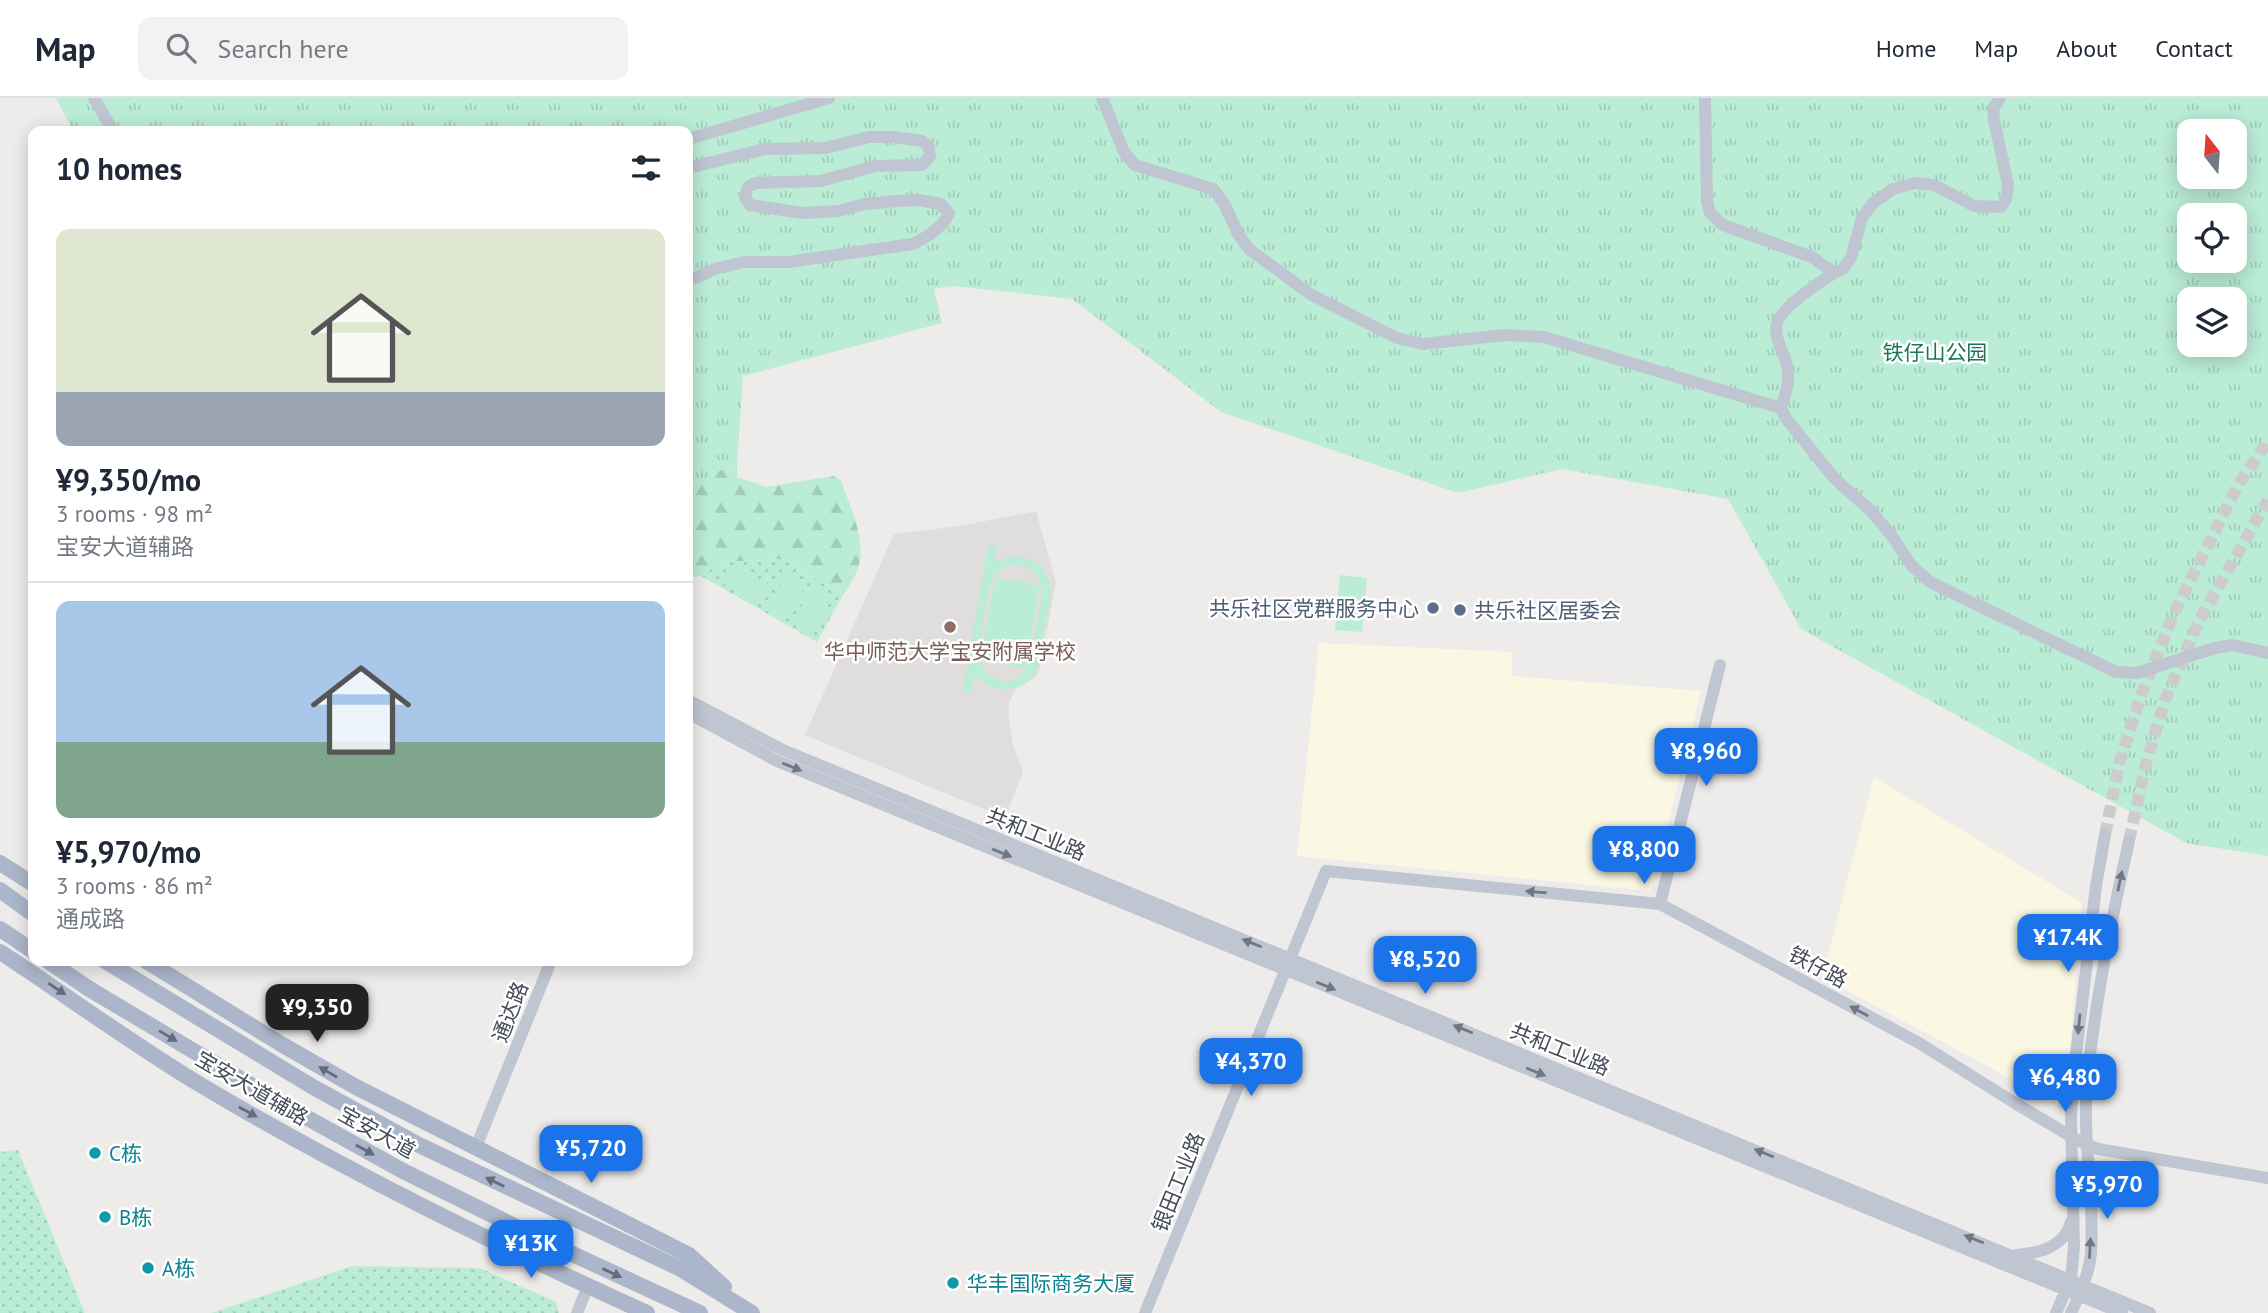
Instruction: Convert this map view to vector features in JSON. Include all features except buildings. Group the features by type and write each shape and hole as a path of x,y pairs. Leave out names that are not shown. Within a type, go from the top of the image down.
{"main road":[{"path":"0,863 28,881"},
{"path":"0,890 28,910"},
{"path":"0,929 28,948"},
{"name":"宝安大道辅路","path":"0,952 196,1082 253,1115 432,1210 648,1313"},
{"name":"宝安大道","path":"55,966 275,1099 403,1171 699,1313"},
{"name":"宝安大道","path":"113,966 313,1087 419,1145 679,1268 753,1313"},
{"path":"154,966 345,1081 689,1255 753,1313"},
{"path":"91,990 196,1082"},
{"path":"313,1087 423,1120"}],"street":[{"path":"94,98 110,126"},
{"path":"693,138 829,98"},
{"path":"1102,98 1124,152 1135,165 1213,189 1249,249 1310,294 1397,338 1423,344 1506,335 1544,337 1781,408"},
{"path":"1705,98 1707,201 1710,213 1723,225 1812,257 1834,273"},
{"path":"2000,98 1993,108 1994,120 2008,185 2001,207 1974,206 1934,185 1915,183 1894,189 1873,203 1862,218 1851,258 1843,269 1799,299 1778,321 1776,333 1787,368 1787,392 1781,408 1785,417 1833,478 1872,512 1911,565 1930,582 2116,672 2137,673 2232,645 2268,653"},
{"path":"693,167 765,149 825,148 869,137 922,141 929,146 930,156 922,165 875,166 821,181 755,183 748,187 745,197 750,205 803,212 838,211 865,204 918,200 941,204 949,214 943,225 912,244 816,259 744,262 715,269 693,280"},
{"path":"1660,904 1720,665"},
{"name":"共和工业路","path":"693,704 783,750 1288,964 2069,1284 2122,1313"},
{"name":"共和工业路","path":"693,716 778,761 2014,1255 2069,1284"},
{"path":"2056,1313 2069,1284 2073,1214 2073,1080 2105,835"},
{"path":"2071,1313 2082,1290 2091,1254 2090,1186 2085,1137 2087,1082 2106,944 2129,841"},
{"name":"铁仔路","path":"1326,871 1660,904 1919,1043 2077,1140 2098,1149 2268,1178"},
{"name":"银田工业路","path":"1145,1313 1326,871"},
{"name":"通达路","path":"476,1147 549,966"},
{"path":"2014,1255 2053,1247 2069,1228 2073,1214"},
{"path":"577,1313 587,1286"},
{"name":"共和工业路","path":"2082,1290 2150,1313"}],"shaded area":[{"name":"华中师范大学宝安附属学校","path":"1036,511 1056,582 1039,671 1035,678 1016,689 1009,702 1013,745 1023,772 1005,818 805,735 894,534 960,526"},
{"path":"1319,643 1513,652 1511,676 1701,691 1651,891 1297,856"},
{"path":"1874,777 2082,903 2065,1108 1822,977"}],"green space":[{"name":"铁仔山公园","path":"56,98 2268,98 2268,856 2186,843 1801,629 1728,499 1562,469 1458,493 1221,412 1072,299 953,286 934,289 942,323 743,376 737,462 693,484 693,126 70,126"},
{"path":"737,462 737,477 767,487 833,476 841,480 856,525 860,548 857,571 843,595 782,559 721,562 701,576 693,577 693,484"},
{"path":"988,545 997,546 995,562 1013,557 1030,559 1044,570 1048,579 1050,599 1040,659 1032,677 1017,688 999,689 975,675 972,693 963,691","holes":["1014,565 1026,568 1036,575 1041,595 1027,666 1015,680 1006,681 991,677 983,669 979,656 993,577 1003,568"]},
{"path":"782,559 843,595 817,642 701,576 721,562"},
{"path":"734,566 771,586 761,604 724,584"},
{"path":"787,572 807,583 787,619 767,608"},
{"path":"1340,575 1367,578 1362,632 1335,630"},
{"path":"995,578 1040,585 1025,668 980,660"},
{"path":"812,587 832,598 812,633 792,622"},
{"path":"18,1150 85,1313 0,1313 0,1152"},
{"path":"352,1266 480,1268 556,1302 559,1313 211,1313"}],"tunnel":[{"path":"2105,835 2120,760 2142,693 2174,613 2238,485 2268,441"},
{"path":"2129,841 2146,764 2165,700 2199,621 2268,500"}],"place":[{"name":"共乐社区党群服务中心","path":"1433,608"},
{"name":"共乐社区居委会","path":"1460,610"},
{"name":"华中师范大学宝安附属学校","path":"950,627"},
{"name":"C栋","path":"95,1153"},
{"name":"B栋","path":"105,1217"},
{"name":"A栋","path":"148,1268"},
{"name":"华丰国际商务大厦","path":"953,1283"}]}
